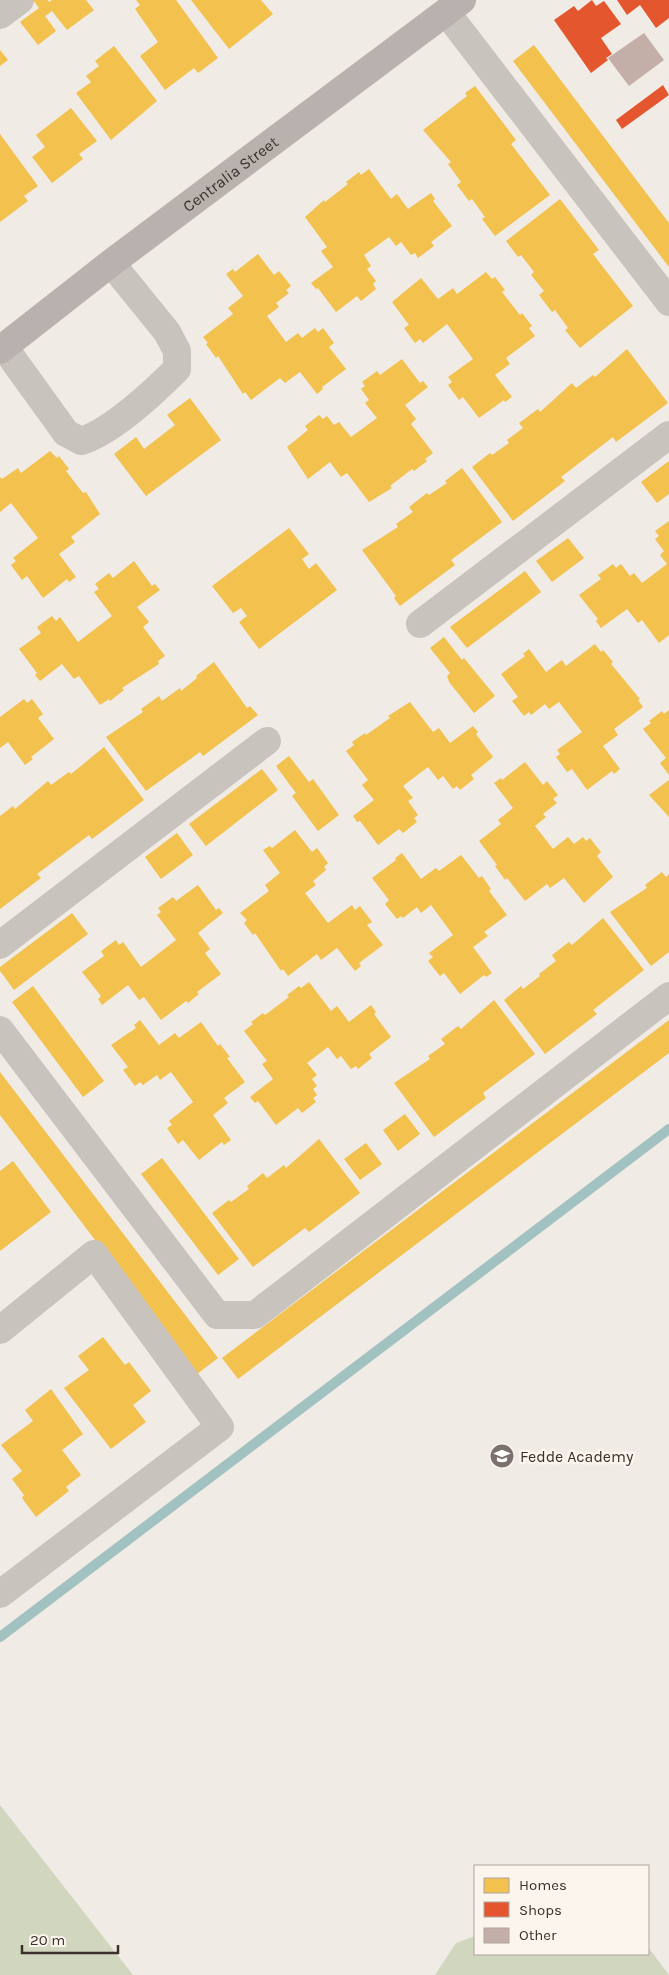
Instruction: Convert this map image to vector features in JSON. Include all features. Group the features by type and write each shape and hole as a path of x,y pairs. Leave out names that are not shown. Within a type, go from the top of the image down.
{"main road":[{"name":"Centralia Street","path":"2,348 111,263 454,6"}],"street":[{"path":"0,15 20,0"},
{"path":"454,6 669,302"},
{"path":"2,348 66,433 81,441 97,436 162,384 176,369 177,351 167,332 111,263"},
{"path":"420,624 669,435"},
{"path":"0,945 267,742"},
{"path":"0,1030 217,1315 255,1315 669,996"},
{"path":"0,1330 94,1254 220,1427 0,1594"}],"green space":[{"path":"0,1805 133,1975 0,1975"},
{"path":"474,1936 474,1955 649,1955 649,1948 669,1975 435,1975 456,1943"}],"building: Homes":[{"path":"33,0 48,0 49,2 52,0 86,0 94,10 67,30 52,11 45,16 56,31 38,45 20,22 39,8"},
{"path":"136,0 176,0 218,58 198,73 194,68 165,90 140,56 158,42 135,9 140,5"},
{"path":"191,0 261,0 273,14 229,49"},
{"path":"534,45 669,223 669,267 513,61"},
{"path":"114,46 157,101 111,140 76,93 91,82 86,76 99,66 95,61"},
{"path":"0,50 8,60 0,66"},
{"path":"475,86 516,140 511,144 550,195 495,236 482,219 485,217 472,199 469,201 457,185 461,182 448,164 451,162 423,130 467,96 465,93"},
{"path":"71,108 97,141 79,154 83,159 52,183 32,157 45,147 36,135"},
{"path":"0,134 38,186 24,196 28,201 0,222"},
{"path":"369,169 391,199 397,194 408,209 431,193 435,199 433,201 452,226 431,242 434,246 418,258 415,253 411,255 401,242 396,246 389,237 364,255 371,266 367,269 376,281 373,284 376,289 361,301 357,296 336,312 318,288 316,289 311,283 333,267 321,251 327,247 305,217 324,200 325,202 348,184 346,182 359,172 361,175"},
{"path":"560,199 599,250 593,254 633,306 580,348 565,330 568,328 555,310 552,312 539,295 544,291 531,275 534,272 521,255 518,257 506,241"},
{"path":"258,254 274,275 279,271 291,286 286,290 289,293 276,303 279,307 267,316 286,342 298,333 302,338 315,328 318,332 323,328 334,343 329,347 346,369 322,387 323,389 317,394 300,372 285,383 280,378 251,400 245,392 243,394 218,356 216,358 206,344 208,343 203,337 233,314 228,308 243,296 226,274 233,269 235,272"},
{"path":"486,272 492,279 495,277 505,290 502,292 520,315 522,313 532,326 529,328 535,336 506,358 510,364 495,375 512,397 505,402 504,400 479,418 463,397 459,400 448,385 452,382 448,377 473,359 447,324 423,343 420,339 415,343 404,328 409,325 392,302 421,278 438,299 453,288 457,294"},
{"path":"627,349 668,403 616,442 613,437 561,477 565,481 513,521 472,467 490,453 492,455 509,443 507,440 523,428 519,423 538,409 540,412 572,383 576,388 593,375 595,377"},
{"path":"402,359 420,383 423,381 428,387 405,405 416,419 411,424 433,453 425,459 427,461 414,471 412,469 390,486 392,488 369,502 347,473 341,477 330,462 308,479 287,447 308,430 305,426 319,415 323,419 327,416 334,425 339,422 351,437 377,418 365,403 369,400 361,389 365,386 362,382 377,371 380,375"},
{"path":"190,398 221,440 146,496 114,454 136,437 144,449 175,425 167,415"},
{"path":"50,451 57,458 59,456 69,469 66,471 83,493 86,492 100,514 71,537 75,542 59,554 76,577 69,582 67,579 43,598 27,576 22,580 11,565 16,561 13,558 38,538 11,503 0,512 0,477 2,479 18,468 21,473"},
{"path":"669,461 669,494 657,503 641,482"},
{"path":"462,468 502,522 451,560 455,565 400,606 394,598 396,596 362,550 398,527 396,524 413,512 409,507 427,493 429,495 447,483 445,481"},
{"path":"669,521 669,635 659,643 642,620 638,623 627,609 601,628 596,621 598,619 579,595 601,579 598,575 613,564 616,568 621,564 630,576 634,573 642,583 667,564 660,555 664,551 655,539 659,536 655,531"},
{"path":"289,528 309,554 302,559 309,569 316,563 337,590 259,649 239,622 247,616 241,608 233,613 212,586"},
{"path":"568,538 584,558 552,582 536,561"},
{"path":"134,561 152,586 155,584 160,590 137,607 149,622 143,627 165,656 158,661 159,664 122,688 124,690 110,701 109,699 100,705 79,676 74,679 62,664 40,681 35,675 37,673 19,649 41,633 37,627 52,616 56,621 60,617 78,642 112,616 94,592 99,589 95,584 109,573 113,578"},
{"path":"525,571 541,592 467,648 450,627"},
{"path":"444,637 495,696 474,713 449,682 447,676 450,673 430,648"},
{"path":"595,644 613,662 611,664 640,699 638,700 643,707 614,729 618,735 603,746 620,769 614,774 612,771 587,790 572,769 567,772 556,757 560,754 557,750 582,732 559,702 549,709 545,704 531,715 529,712 524,716 512,701 518,697 501,674 525,656 523,654 529,649 546,672 562,660 566,666"},
{"path":"214,662 247,708 250,706 258,715 203,756 200,752 146,791 106,737 143,712 141,709 159,696 162,701 180,688 181,691"},
{"path":"24,699 27,703 32,699 43,714 38,718 54,739 31,757 33,759 25,765 8,742 0,748 0,717"},
{"path":"410,702 433,732 439,728 450,743 473,726 478,732 476,734 493,757 471,775 474,779 460,790 457,786 453,789 443,776 438,780 428,767 403,786 413,798 408,801 418,815 414,818 417,822 403,833 399,829 378,845 360,821 357,822 353,816 374,800 362,785 368,780 346,751 354,745 352,742 365,733 366,735 390,718 388,716"},
{"path":"669,710 669,775 660,763 666,758 643,729 651,723 649,721 662,711 664,714"},
{"path":"104,747 144,800 92,839 89,835 37,874 41,878 0,909 0,816 13,806 15,809 48,781 51,785 69,772 71,774"},
{"path":"289,756 309,782 313,779 339,815 318,831 292,796 296,793 276,766"},
{"path":"525,762 543,785 547,781 558,795 553,799 557,803 543,814 546,817 535,826 553,849 568,837 574,844 583,837 586,841 590,838 601,852 597,856 613,877 584,903 564,878 550,888 547,884 525,901 507,878 505,880 495,866 497,865 479,841 501,824 498,820 513,808 494,783 501,778 502,780"},
{"path":"262,769 278,790 206,846 189,824"},
{"path":"669,780 669,817 649,795"},
{"path":"295,830 312,852 317,848 328,863 324,867 326,870 313,881 316,885 305,893 328,923 352,905 355,910 360,906 372,922 367,925 383,945 359,963 361,966 355,971 337,948 321,960 317,954 288,976 283,969 281,971 255,933 253,935 244,923 247,920 240,913 269,891 265,885 280,873 263,850 270,846 272,848"},
{"path":"177,833 193,855 161,879 145,857"},
{"path":"402,853 421,879 436,868 439,871 461,855 479,878 482,876 491,889 489,891 507,915 484,932 488,936 473,947 492,973 486,977 484,975 460,994 444,973 440,976 428,961 433,957 429,953 453,935 431,905 421,913 417,907 403,918 401,916 397,919 385,904 389,900 372,878 396,860 395,858"},
{"path":"662,872 666,877 669,874 669,952 651,966 610,912 647,888 645,885"},
{"path":"198,885 216,910 219,908 223,913 198,933 210,949 205,953 221,974 197,992 199,994 188,1003 186,1001 161,1020 144,997 139,1000 128,985 102,1005 98,999 101,996 82,972 104,956 101,951 116,940 119,945 123,942 141,967 176,940 157,915 161,912 158,908 173,897 176,901"},
{"path":"72,913 88,934 14,990 0,971 0,967"},
{"path":"603,918 644,970 593,1010 597,1014 545,1054 504,1000 521,986 523,989 540,976 539,974 556,961 552,955 569,942 572,945"},
{"path":"309,982 331,1011 337,1006 349,1022 371,1005 376,1012 374,1014 391,1037 369,1054 372,1058 358,1069 356,1066 351,1069 341,1056 337,1059 328,1047 307,1063 317,1075 312,1079 317,1086 313,1089 317,1095 313,1098 316,1102 302,1113 298,1108 276,1125 258,1101 255,1103 250,1097 273,1079 262,1064 267,1061 244,1031 253,1024 251,1022 263,1013 265,1015 289,997 287,995 299,986 301,988"},
{"path":"33,986 104,1081 83,1097 12,1002"},
{"path":"494,1000 535,1054 483,1093 486,1098 434,1137 394,1083 430,1059 428,1056 445,1044 441,1039 458,1026 461,1029"},
{"path":"140,1020 159,1045 175,1033 179,1038 201,1022 218,1046 220,1044 230,1057 227,1058 245,1082 224,1098 228,1103 213,1115 231,1140 224,1145 222,1142 199,1160 183,1140 178,1144 167,1128 172,1125 169,1121 193,1102 171,1072 160,1080 157,1075 143,1085 140,1082 135,1086 123,1070 128,1067 111,1045 136,1028 134,1025"},
{"path":"669,1020 669,1053 238,1379 222,1358"},
{"path":"0,1072 218,1358 197,1374 0,1115"},
{"path":"405,1114 420,1134 398,1151 383,1130"},
{"path":"319,1139 360,1193 309,1232 305,1228 253,1267 212,1213 229,1200 231,1202 249,1189 247,1186 263,1173 267,1178 284,1165 286,1168"},
{"path":"366,1143 382,1164 360,1180 344,1159"},
{"path":"162,1158 239,1259 218,1275 141,1174"},
{"path":"13,1161 51,1212 0,1251 0,1171"},
{"path":"103,1337 125,1365 129,1362 151,1391 133,1405 146,1422 111,1449 64,1388 89,1370 78,1356"},
{"path":"51,1389 83,1434 62,1450 81,1475 66,1487 69,1491 36,1517 22,1498 24,1495 12,1479 22,1471 1,1445 33,1421 25,1410"}],"building: Shops":[{"path":"592,0 596,6 604,1 621,24 601,38 612,54 606,58 608,60 591,73 554,20 574,6 578,11"},
{"path":"617,0 669,0 669,18 656,28 640,5 627,15"},
{"path":"663,85 669,95 622,129 616,120"}],"building: Other":[{"path":"644,33 664,60 629,86 608,58"}],"waterway":[{"path":"0,1637 669,1129"}],"place":[{"name":"Fedde Academy","path":"502,1456"}]}
